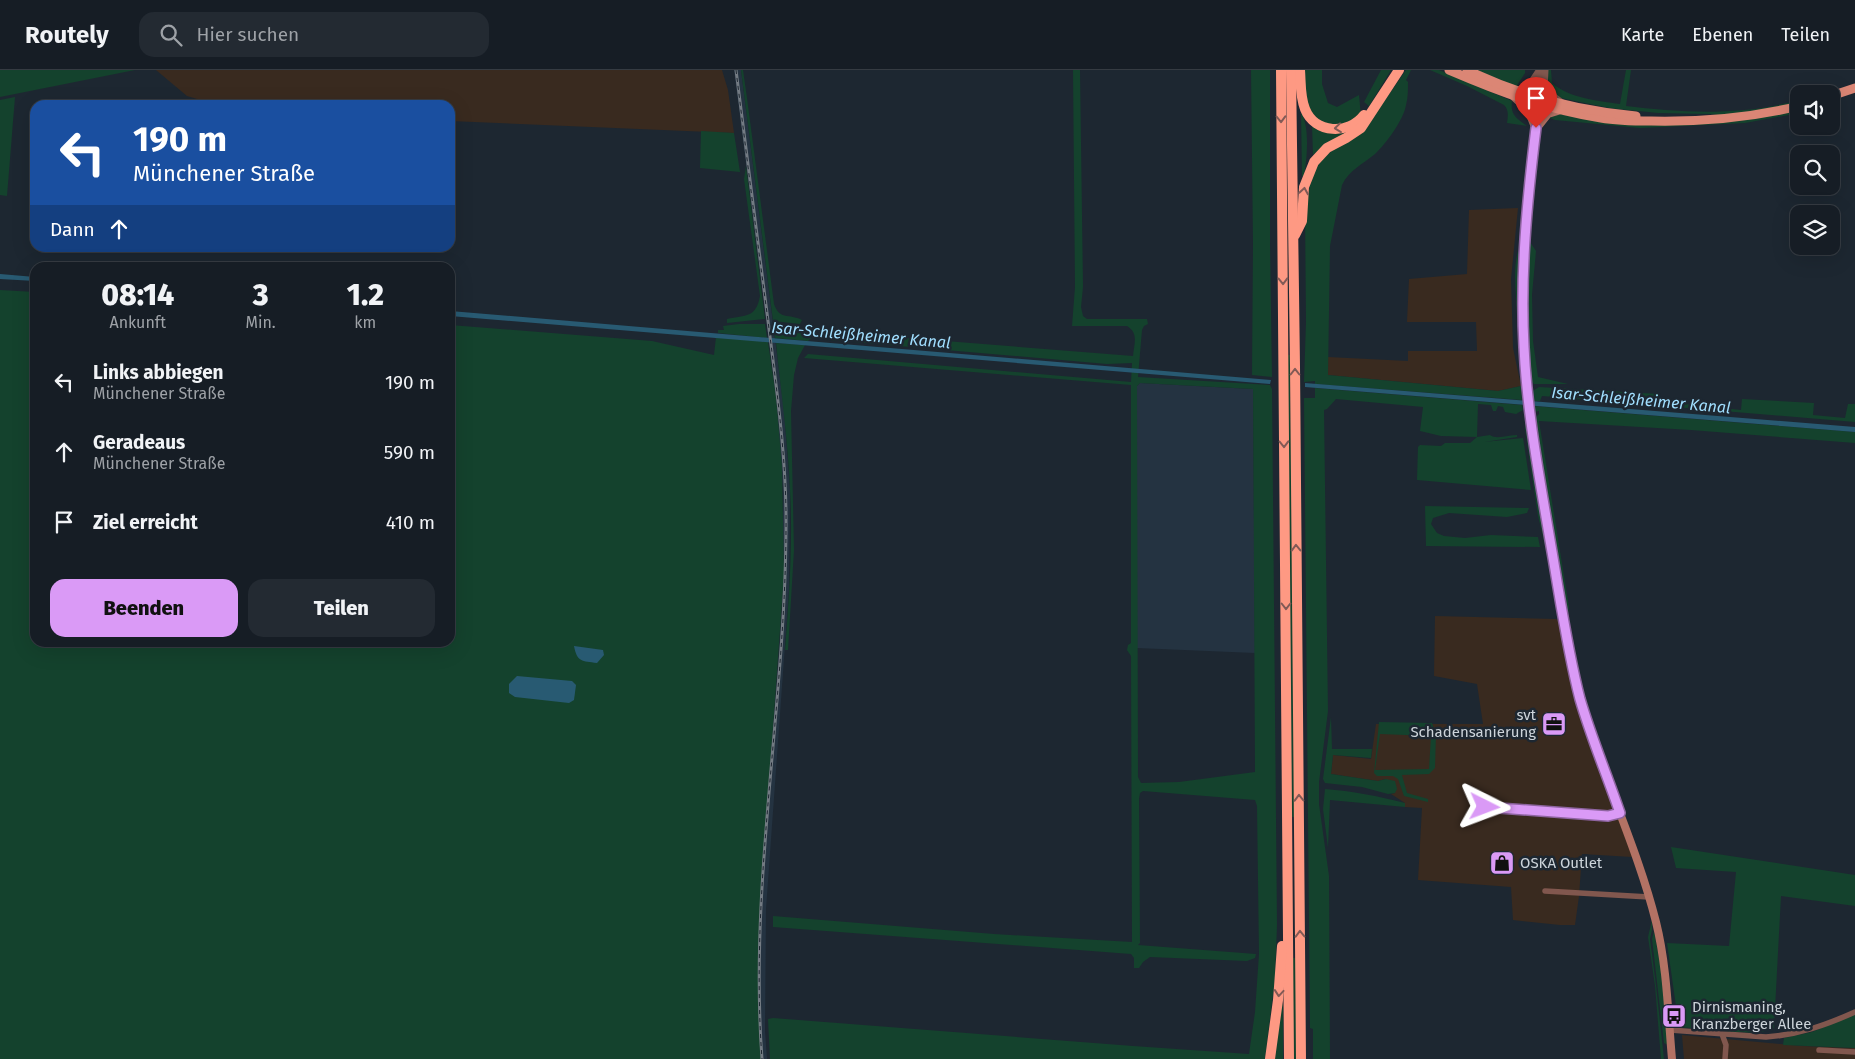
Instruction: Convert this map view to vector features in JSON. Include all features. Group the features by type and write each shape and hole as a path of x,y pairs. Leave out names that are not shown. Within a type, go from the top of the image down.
{"highway":[{"path":"1281,70 1289,1059"},
{"path":"1291,70 1301,1059"},
{"path":"1300,70 1305,110 1312,120 1331,129 1352,126 1360,121 1393,70"},
{"path":"1293,238 1302,221 1304,187 1314,162 1327,148 1351,136 1361,128 1399,70"},
{"path":"1270,1059 1278,1000 1282,933 1288,911"}],"main road":[{"path":"1449,70 1515,93 1563,107 1628,115 1713,119 1750,116 1790,108"},
{"path":"1467,70 1515,93 1528,110 1536,128"},
{"path":"1840,93 1855,88"},
{"path":"1540,101 1526,207 1524,248 1523,326 1529,410 1574,671 1585,714 1647,897 1661,950 1672,1059"},
{"path":"1536,128 1548,114 1563,107"}],"street":[{"path":"1515,93 1529,86 1541,70"},
{"path":"1541,70 1550,94 1563,107"},
{"path":"1540,101 1538,88 1541,70"},
{"path":"1540,101 1544,82"},
{"path":"1485,807 1608,816 1620,813"},
{"path":"1545,891 1647,897"},
{"path":"1670,1030 1766,1037 1780,1036 1810,1030 1855,1012"},
{"path":"1722,1034 1726,1045 1725,1059"},
{"path":"1820,1050 1855,1052"}],"shaded area":[{"path":"156,70 722,70 728,90 734,133 455,121 455,100 201,100 187,96"},
{"path":"734,70 741,70 784,410 790,491 789,589 766,909 765,1031 767,1059 761,1059 760,909 783,595 783,492 776,397"},
{"path":"1518,208 1511,279 1513,348 1521,386 1498,391 1328,375 1328,357 1408,361 1408,351 1477,351 1476,322 1407,322 1409,279 1467,274 1469,210"},
{"path":"1140,383 1253,389 1255,653 1137,648 1137,386"},
{"path":"1435,616 1556,619 1567,624 1570,663 1632,857 1582,854 1575,925 1513,920 1511,887 1418,880 1422,808 1405,807 1405,803 1391,794 1395,793 1386,779 1378,781 1331,774 1333,755 1371,759 1376,724 1483,724 1477,684 1434,676"},
{"path":"1682,1035 1802,1046 1855,1048 1855,1059 1684,1059"}],"green space":[{"path":"0,70 135,70 0,97"},
{"path":"741,70 743,70 747,98 774,304 782,315 802,320 800,324 773,321"},
{"path":"1073,70 1080,70 1083,287 1081,307 1083,316 1087,319 1147,319 1148,324 1142,330 1138,377 1270,385 1272,389 1277,925 1275,978 1265,1059 770,1059 768,1019 773,1018 1249,1054 1255,1012 1259,954 1257,806 1255,800 1143,791 1140,793 1139,799 1140,943 1138,945 1256,954 1255,958 1247,961 1150,957 1139,968 1134,968 1134,958 1131,954 773,927 773,916 994,934 1132,942 1131,656 1127,650 1128,645 1131,643 1131,385 804,358 808,354 1131,382 1132,363 1107,364 830,340 824,338 826,335 819,331 1133,356 1134,335 1127,326 1072,326 1075,287","holes":["1140,383 1253,389 1255,772 1179,782 1141,783 1138,777 1137,386"]},
{"path":"1251,70 1270,70 1272,377 1252,375"},
{"path":"1301,70 1322,70 1322,84 1328,103 1337,107 1359,95 1361,116 1351,124 1327,126 1309,112"},
{"path":"1381,70 1391,70 1369,106 1364,102"},
{"path":"1406,70 1411,70 1406,80 1408,82 1407,99 1405,111 1398,124 1379,150 1352,171 1342,185 1330,246 1328,375 1498,391 1521,386 1522,400 1315,384 1315,381 1304,382 1306,322 1305,210 1313,170 1327,154 1364,130"},
{"path":"1430,70 1439,70 1512,101 1513,113 1517,119 1527,126 1507,123 1508,116 1504,105"},
{"path":"1475,70 1525,70 1525,73 1516,87"},
{"path":"1547,70 1551,70 1552,83 1567,92 1584,98 1620,104 1626,70 1631,70 1626,106 1712,112 1756,109 1790,102 1790,105 1736,117 1710,114 1658,113 1609,108 1561,98 1553,94 1547,81"},
{"path":"15,97 7,196 0,195 0,100"},
{"path":"1790,110 1790,115 1745,123 1640,128 1550,118 1555,113 1628,123"},
{"path":"1301,112 1307,134 1304,176 1302,176"},
{"path":"1312,126 1352,128 1313,155"},
{"path":"701,131 734,133 740,172 700,168"},
{"path":"746,166 765,319 727,323 727,319 745,316 753,312 760,296 744,179"},
{"path":"1527,242 1530,242 1536,251 1532,295 1533,341 1538,377 1568,384 1534,384 1532,382 1528,355"},
{"path":"1518,251 1521,254 1520,315 1517,318 1515,276"},
{"path":"0,290 30,292 30,647 455,647 455,325 652,341 714,355 716,337 768,342 776,397 782,467 784,574 760,909 761,1059 0,1059"},
{"path":"765,324 767,338 718,333 718,330 724,330 723,326"},
{"path":"773,324 789,326 810,333 811,338 808,341 775,338"},
{"path":"776,343 805,345 798,358 794,375 791,411 794,550 788,650 785,650 790,570 791,510 788,453"},
{"path":"1287,355 1290,355 1295,817 1291,817"},
{"path":"1539,387 1659,394 1658,401 1741,410 1742,399 1814,403 1813,415 1845,418 1848,404 1855,404 1855,422 1542,396 1540,401 1533,401 1531,392"},
{"path":"1315,388 1522,405 1523,410 1516,414 1505,412 1503,407 1498,406 1496,411 1493,411 1491,405 1478,404 1477,437 1441,436 1420,431 1423,407 1336,399 1324,410 1328,711 1319,782 1319,804 1329,876 1330,1059 1313,1059 1313,1029 1310,1028 1304,398 1315,398"},
{"path":"1533,406 1855,432 1855,443 1691,430 1539,421 1569,607 1568,615 1565,608 1536,436 1536,417 1539,411 1534,412"},
{"path":"1525,420 1528,422 1547,545 1545,545 1538,516"},
{"path":"1490,435 1499,437 1517,435 1517,437 1484,442 1523,438 1531,490 1417,480 1418,447 1420,445 1441,446 1445,443 1470,443 1477,437"},
{"path":"1425,506 1529,508 1527,513 1507,517 1449,513 1433,518 1431,524 1437,533 1444,536 1465,538 1491,535 1538,537 1540,547 1426,546"},
{"path":"1331,717 1332,749 1372,749 1371,758 1333,755 1331,774 1378,781 1386,779 1395,781 1397,789 1395,793 1388,794 1362,787 1325,783 1323,779"},
{"path":"1379,722 1432,723 1436,734 1435,768 1429,774 1402,775 1407,793 1428,799 1428,802 1404,796 1398,779 1393,776 1377,776 1374,773","holes":["1380,734 1431,736 1429,769 1375,770"]},
{"path":"1325,789 1385,798 1405,803 1405,807 1330,800 1328,848 1323,809"},
{"path":"1671,847 1855,875 1855,906 1781,896 1774,1028 1756,1032 1729,1032 1679,1027 1667,943 1729,946 1736,872 1676,868"},
{"path":"1652,920 1650,939 1664,1059 1661,1059 1655,986 1648,937"},
{"path":"1654,931 1661,969 1668,1045 1664,1043 1652,939"},
{"path":"1293,958 1296,958 1297,1059 1293,1059"},
{"path":"1283,1004 1283,1059 1273,1059 1281,1005"},
{"path":"1855,1014 1855,1048 1783,1045 1784,1038 1812,1032"}],"water":[{"path":"0,274 30,277 30,281 0,279"},
{"path":"455,311 1271,380 1270,384 455,316"},
{"path":"1305,383 1855,427 1855,432 1305,387"},
{"path":"574,646 603,650 604,655 597,663 584,661 577,655"},
{"path":"517,676 572,681 576,685 574,700 569,703 515,697 509,693 509,684"}],"railway":[{"path":"736,70 777,394 786,504 784,597 780,663 760,927 759,993 762,1059"}],"place":[{"name":"svt Schadensanierung","path":"1554,724"},
{"name":"OSKA Outlet","path":"1502,863"},
{"name":"Dirnismaning, Kranzberger Allee","path":"1674,1016"}],"route":[{"path":"1485,807 1608,816 1620,813 1585,714 1575,676 1530,415 1523,326 1524,248 1526,207 1536,128"}],"water label":[{"name":"Isar-Schleißheimer Kanal","path":"861,335"},
{"name":"Isar-Schleißheimer Kanal","path":"1641,400"}]}
